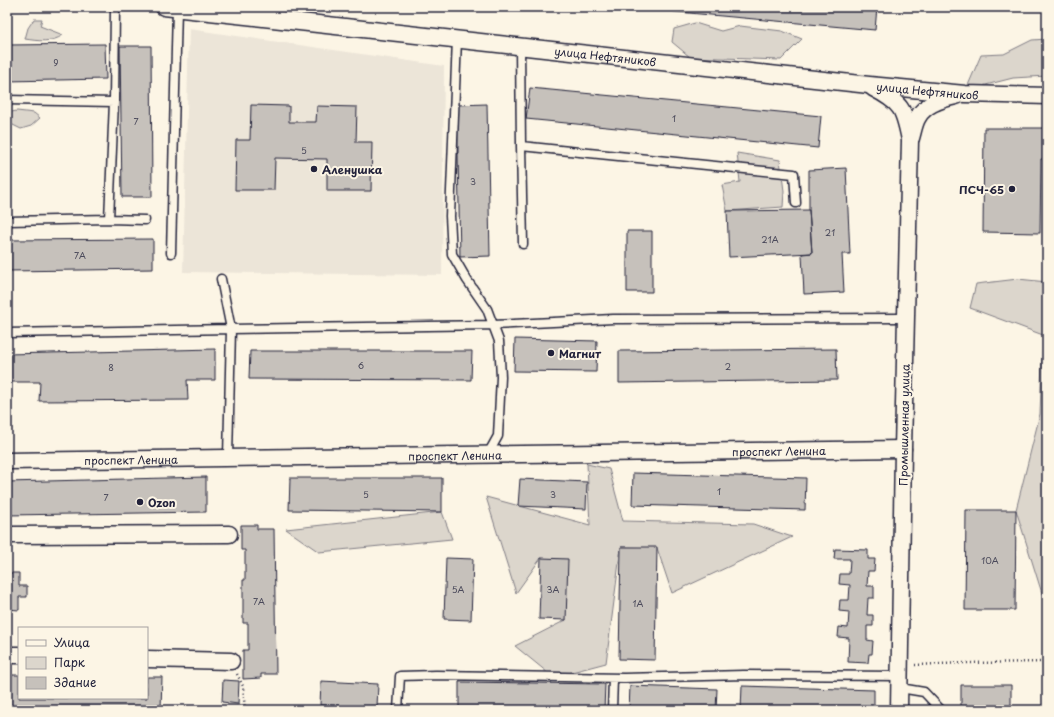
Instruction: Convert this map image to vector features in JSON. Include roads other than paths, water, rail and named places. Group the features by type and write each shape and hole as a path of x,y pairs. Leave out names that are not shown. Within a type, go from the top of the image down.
{"street":[{"name":"улица Нефтяников","path":"170,8 869,85 964,94 1047,96"},
{"name":"Промышленная улица","path":"869,85 888,96 900,107 906,117 910,140 903,449 900,710"},
{"name":"Промышленная улица","path":"910,140 918,117 925,109 940,100 964,94"},
{"name":"проспект Ленина","path":"7,461 903,449"},
{"path":"7,535 229,534"},
{"path":"7,654 18,655"},
{"path":"148,659 231,661"}],"lane":[{"path":"109,219 114,102 115,7"},
{"path":"170,8 171,253"},
{"path":"458,39 450,216 452,254 467,280 487,309 499,340 501,377 498,436 488,454"},
{"path":"520,46 523,244"},
{"path":"7,100 114,102"},
{"path":"521,146 794,174 796,203"},
{"path":"7,221 109,219 145,220"},
{"path":"221,279 230,329 228,457"},
{"path":"7,333 493,325 613,319 906,318"},
{"path":"398,710 400,676 436,674 613,678 744,675 900,676 924,692 941,710"},
{"path":"612,710 613,678"}],"place":[{"name":"Аленушка","path":"314,169"},
{"name":"ПСЧ-65","path":"1012,189"},
{"name":"Магнит","path":"551,353"},
{"name":"Ozon","path":"140,502"}]}
